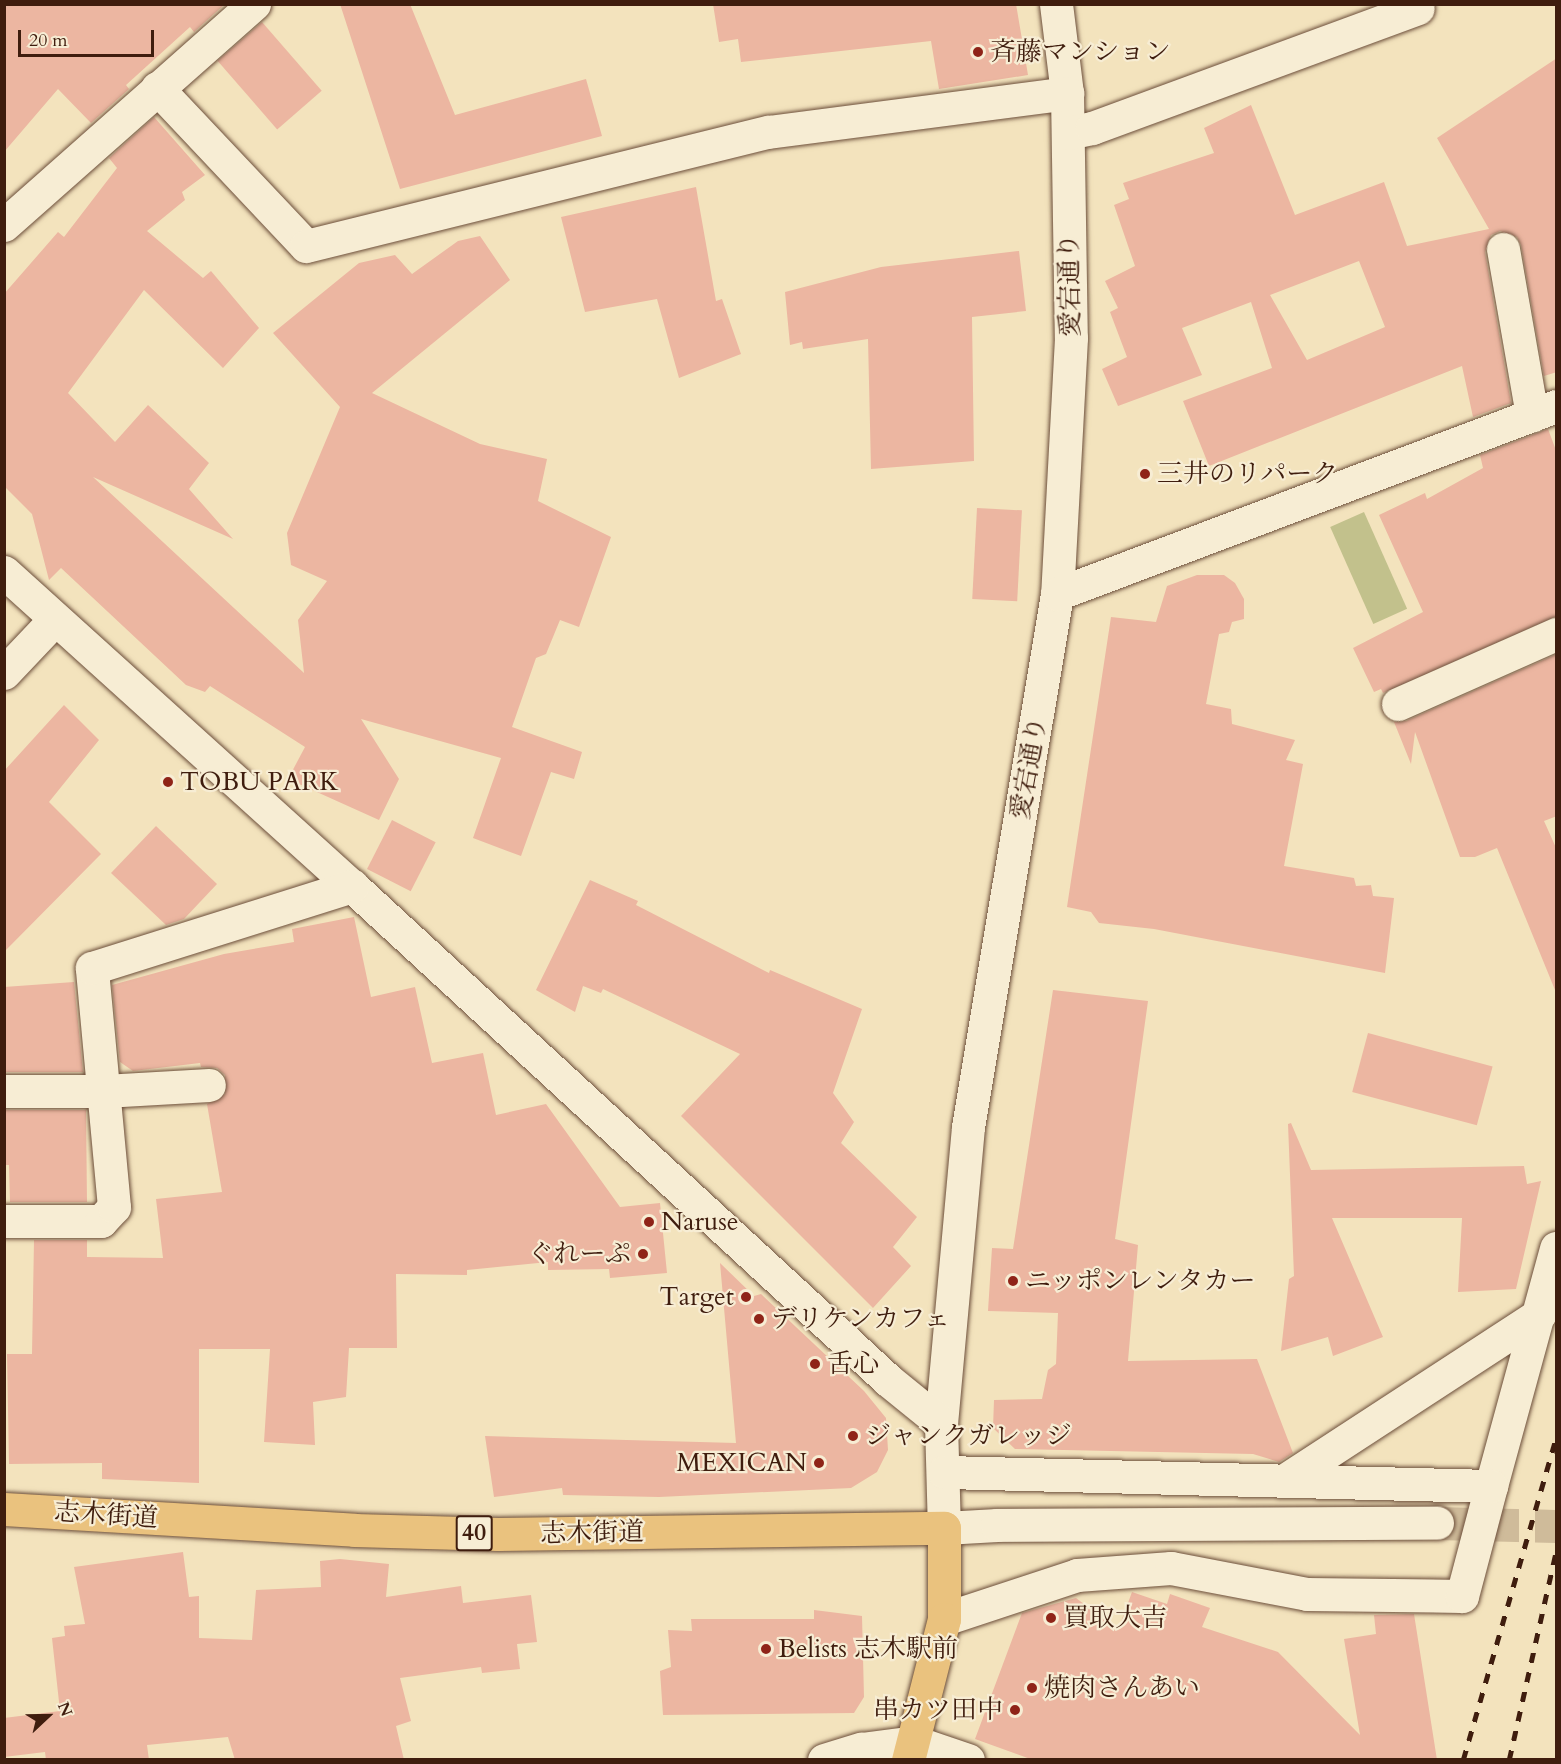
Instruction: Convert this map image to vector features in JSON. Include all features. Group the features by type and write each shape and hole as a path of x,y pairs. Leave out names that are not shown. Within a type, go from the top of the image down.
{"main road":[{"name":"志木街道","path":"4,1509 354,1530 498,1534 944,1528"},
{"path":"912,1751 944,1619 944,1528"}],"street":[{"path":"4,225 254,4"},
{"name":"愛宕通り","path":"944,1528 941,1423 968,1127 1057,594 1071,338 1068,93 1056,4"},
{"path":"1068,133 1092,128 1418,8"},
{"path":"157,88 306,246 768,132 1068,93"},
{"path":"1057,594 1544,411 1503,249"},
{"path":"4,572 352,885 888,1380 941,1423"},
{"path":"4,673 55,620"},
{"path":"1398,704 1557,634"},
{"path":"4,1221 101,1221 114,1207 92,968 352,885"},
{"path":"4,1091 104,1091 209,1085"},
{"path":"944,1619 1077,1575 1171,1568 1307,1594 1462,1596 1557,1248"},
{"path":"1285,1480 1540,1314"},
{"path":"944,1472 1491,1486"},
{"path":"944,1528 997,1525 1437,1523"},
{"path":"824,1760 861,1749 912,1751 968,1760"}],"shaded area":[{"path":"1364,512 1407,609 1373,624 1330,527"}],"building":[{"path":"4,4 225,4 194,32 190,27 126,85 129,89 91,123 58,89 4,152"},
{"path":"340,4 410,4 455,115 586,79 602,136 400,189"},
{"name":"斉藤マンション","path":"713,4 1016,4 1028,75 939,89 931,41 741,62 738,39 719,42"},
{"path":"262,22 322,91 277,129 217,61"},
{"path":"1557,58 1557,372 1544,376 1521,245 1517,237 1500,231 1491,235 1485,252 1511,403 1473,417 1462,366 1209,466 1183,401 1272,368 1251,302 1182,328 1202,375 1118,406 1102,369 1127,357 1110,312 1118,308 1105,281 1135,266 1114,205 1129,199 1123,183 1214,153 1204,128 1251,105 1295,215 1384,182 1407,246 1489,229 1437,138","holes":["1359,261 1385,327 1307,360 1270,295"]},
{"path":"154,117 205,175 182,192 185,200 147,231 203,278 211,271 259,328 223,368 144,290 68,393 115,442 148,405 209,463 189,489 233,539 93,477 304,673 298,620 327,581 291,565 287,533 340,407 273,333 359,263 395,255 412,274 458,241 480,236 510,280 372,393 480,444 547,459 538,501 611,537 579,627 560,620 546,654 536,658 512,727 582,752 574,779 551,772 521,856 473,838 501,758 361,719 399,779 379,820 288,779 305,747 210,686 205,692 186,685 61,568 49,580 32,514 4,486 4,294 58,232 64,237 117,168 109,158"},
{"path":"696,187 716,301 722,299 741,354 679,378 657,299 585,312 561,217"},
{"path":"1019,251 1026,311 972,317 974,461 871,469 868,339 803,349 802,342 790,345 785,292 881,267"},
{"path":"1548,429 1557,453 1557,616 1383,693 1381,689 1374,692 1353,648 1423,612 1379,515 1425,493 1427,499 1483,468 1480,455"},
{"path":"977,508 1022,510 1017,601 972,599"},
{"path":"1197,575 1224,575 1235,583 1244,599 1244,619 1232,622 1229,632 1219,634 1206,704 1231,709 1232,724 1295,740 1286,760 1303,764 1284,866 1354,878 1356,886 1371,885 1373,896 1394,898 1385,973 1154,929 1099,923 1091,912 1067,907 1111,617 1156,622 1167,586"},
{"path":"1557,654 1557,816 1544,821 1557,850 1555,990 1497,848 1475,857 1460,857 1415,732 1411,764 1394,722 1406,721"},
{"path":"64,705 99,740 49,802 101,854 4,952 4,771"},
{"path":"392,820 436,842 411,891 367,869"},
{"path":"156,826 217,884 184,919 166,925 111,873"},
{"path":"590,880 638,901 636,905 769,973 770,970 862,1009 833,1093 854,1122 841,1143 917,1217 893,1247 911,1266 873,1308 681,1116 740,1054 603,989 601,993 583,986 575,1012 536,990"},
{"path":"354,917 371,997 415,987 432,1063 483,1053 496,1115 546,1104 620,1207 660,1203 667,1273 610,1278 609,1269 548,1270 548,1262 467,1270 467,1275 396,1274 397,1348 349,1348 346,1397 313,1402 315,1445 264,1442 270,1349 199,1349 199,1483 102,1479 102,1463 9,1464 7,1354 32,1354 34,1240 87,1240 87,1257 163,1258 156,1199 222,1192 207,1104 225,1094 225,1075 217,1068 201,1067 200,1063 133,1071 120,1062 112,985 224,954 294,942 292,929"},
{"path":"74,982 83,1072 4,1072 4,987"},
{"path":"1053,990 1148,1001 1115,1239 1138,1245 1128,1361 1257,1359 1293,1453 1279,1462 1253,1454 1015,1449 993,1428 994,1400 1042,1399 1048,1370 1056,1364 1058,1313 988,1311 992,1248 1013,1249"},
{"path":"1368,1033 1493,1066 1477,1125 1352,1092"},
{"path":"4,1110 86,1110 87,1202 10,1202 9,1165 4,1165"},
{"path":"1291,1123 1311,1170 1524,1166 1527,1184 1541,1181 1516,1289 1458,1292 1462,1218 1332,1218 1383,1337 1333,1356 1328,1337 1281,1351 1289,1279 1294,1276 1288,1124"},
{"path":"720,1263 754,1296 761,1294 864,1391 886,1418 888,1450 877,1472 851,1488 659,1497 563,1495 562,1488 494,1497 485,1436 736,1443"},
{"path":"183,1552 189,1597 199,1596 199,1638 252,1640 256,1590 321,1587 320,1561 340,1559 389,1564 386,1597 461,1586 463,1603 531,1595 537,1642 517,1644 520,1669 482,1673 481,1667 400,1678 411,1721 396,1726 404,1760 235,1760 228,1737 147,1745 149,1760 46,1760 45,1752 4,1757 4,1718 60,1711 52,1638 65,1636 64,1626 85,1624 74,1567"},
{"path":"1132,1592 1167,1604 1170,1594 1210,1608 1202,1627 1278,1652 1360,1735 1344,1639 1376,1634 1374,1615 1414,1614 1437,1760 1033,1760 975,1739 1022,1613 1076,1598 1118,1630"},
{"name":"Belists 志木駅前","path":"814,1610 862,1616 864,1697 854,1713 663,1715 660,1671 671,1667 668,1630 692,1631 691,1619 814,1619"}],"tunnel":[{"path":"1437,1523 1556,1526"}],"railway":[{"path":"1463,1760 1556,1437"},
{"path":"1509,1760 1556,1551"}],"place":[{"name":"斉藤マンション","path":"978,52"},
{"name":"三井のリパーク","path":"1145,474"},
{"name":"TOBU PARK","path":"168,782"},
{"name":"Naruse","path":"649,1222"},
{"name":"ぐれーぷ","path":"643,1254"},
{"name":"ニッポンレンタカー","path":"1013,1281"},
{"name":"Target","path":"746,1297"},
{"name":"デリケンカフェ","path":"759,1319"},
{"name":"舌心","path":"815,1364"},
{"name":"ジャンクガレッジ","path":"853,1436"},
{"name":"MEXICAN","path":"819,1463"},
{"name":"買取大吉","path":"1051,1618"},
{"name":"Belists 志木駅前","path":"766,1649"},
{"name":"焼肉さんあい","path":"1032,1688"},
{"name":"串カツ田中","path":"1015,1710"}]}
